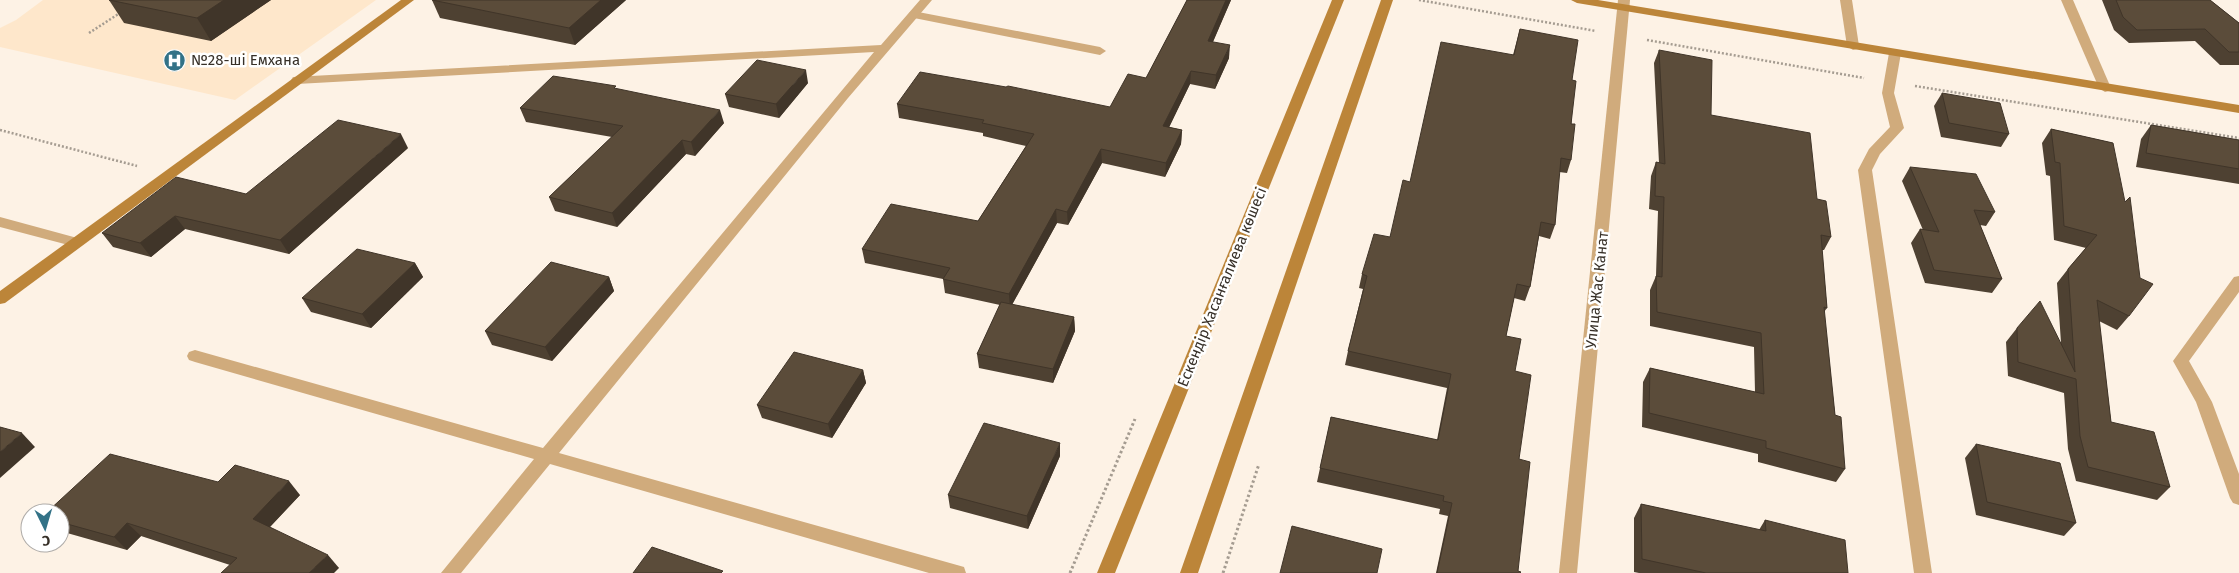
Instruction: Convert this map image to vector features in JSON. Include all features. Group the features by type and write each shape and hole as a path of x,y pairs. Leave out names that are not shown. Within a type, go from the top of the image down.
{"street":[{"path":"0,299 408,0"},
{"path":"450,573 844,95 926,0"},
{"name":"Ескендір Хасанғалиева көшесі","path":"1106,573 1338,0"},
{"path":"1189,573 1387,0"},
{"path":"1576,0 1624,4 1853,46 2239,109"},
{"path":"1846,0 1853,46"},
{"path":"2067,0 2105,88"},
{"name":"Улица Жас Канат","path":"1568,573 1624,4"},
{"path":"913,15 1100,51"},
{"path":"297,80 886,48"},
{"path":"1895,53 1888,93 1897,128 1874,152 1864,170 1923,573"},
{"path":"0,222 76,242"},
{"path":"2239,281 2181,361 2204,402 2239,498"},
{"path":"195,356 957,573"}],"path":[{"path":"1419,0 1890,82 2239,138"},
{"path":"89,32 126,9"},
{"path":"0,130 138,166"}],"shaded area":[{"name":"№28-ші Емхана","path":"43,0 376,0 235,100 0,47 0,28 16,20"}],"building":[{"path":"109,0 224,0 197,18"},
{"path":"432,0 601,0 569,28"},
{"path":"1187,0 1226,0 1208,41 1230,45 1216,75 1191,71 1163,126 1182,130 1166,163 1101,149 1067,212 1056,209 1009,294 943,279 950,268 862,249 891,204 978,221 1034,134 982,123 984,120 897,104 920,72 1008,86 1110,107 1128,74 1146,78"},
{"path":"2116,0 2210,0 2239,23 2239,52 2229,52 2205,29 2137,30 2123,17"},
{"path":"1520,29 1578,40 1572,80 1576,81 1571,124 1575,124 1571,160 1561,158 1555,225 1541,222 1530,287 1517,284 1506,336 1521,339 1515,371 1531,375 1519,459 1530,462 1518,571 1521,572 1437,573 1452,503 1443,501 1444,496 1320,468 1331,417 1438,440 1451,374 1348,351 1367,276 1362,274 1374,234 1390,237 1403,180 1410,182 1441,42 1514,55"},
{"path":"1659,50 1712,60 1711,115 1810,133 1817,199 1826,201 1831,237 1821,235 1827,308 1824,307 1835,415 1841,417 1845,469 1766,448 1766,441 1649,413 1650,368 1764,394 1761,333 1657,312 1656,276 1662,277 1664,197 1655,196 1656,162 1665,164"},
{"path":"757,60 806,70 776,104 725,94"},
{"path":"553,76 616,86 614,88 720,110 691,142 682,140 612,213 549,197 623,126 520,108"},
{"path":"1942,93 2000,103 2009,134 1949,123"},
{"path":"338,120 401,134 280,240 175,216 140,243 102,233 176,177 246,194"},
{"path":"2151,125 2239,140 2239,169 2146,153"},
{"path":"2051,129 2113,143 2125,202 2130,197 2140,278 2153,284 2129,316 2097,300 2111,422 2154,432 2170,487 2088,467 2080,436 2076,379 2018,362 2017,328 2040,301 2075,372 2068,269 2097,235 2064,226 2060,163 2055,162"},
{"path":"1910,167 1976,174 1995,212 1974,210 2002,279 1934,270 1920,229 1939,232"},
{"path":"357,249 415,263 362,314 302,298"},
{"path":"551,262 609,277 545,347 485,331"},
{"path":"1001,302 1074,317 1053,369 977,354"},
{"path":"794,352 863,370 828,424 757,405"},
{"path":"984,423 1060,443 1027,516 948,495"},
{"path":"0,427 22,433 0,452"},
{"path":"1976,444 2060,463 2076,523 1987,502"},
{"path":"110,454 218,482 235,465 289,481 253,519 328,555 309,573 221,573 237,558 127,523 114,537 70,525 70,503 57,503"},
{"path":"1641,504 1766,531 1765,520 1845,540 1848,573 1706,573 1642,559"},
{"path":"1292,526 1382,549 1377,573 1280,573"},
{"path":"652,547 723,571 721,573 633,573"}],"place":[{"name":"№28-ші Емхана","path":"175,60"}]}
